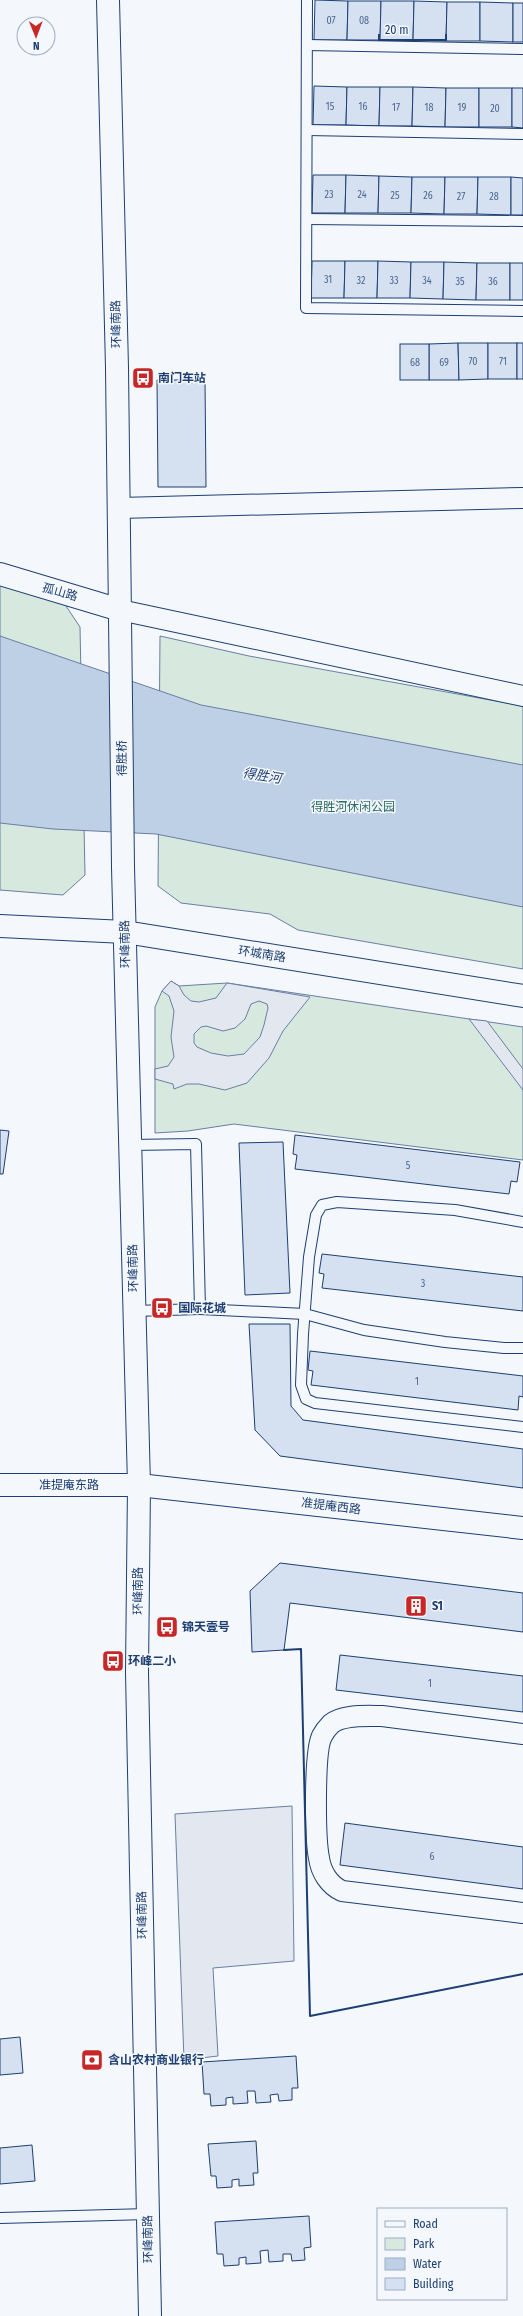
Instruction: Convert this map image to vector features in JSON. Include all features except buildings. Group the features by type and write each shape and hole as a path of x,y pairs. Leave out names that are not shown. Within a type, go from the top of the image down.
{"main road":[{"name":"环峰南路","path":"108,0 119,508 120,649"},
{"name":"孤山路","path":"0,574 120,610"},
{"name":"得胜桥","path":"120,649 123,867"},
{"name":"环峰南路","path":"123,867 139,1485 137,1672 150,2316"},
{"name":"环城南路","path":"0,926 125,932 523,996"},
{"name":"准提庵东路","path":"0,1485 139,1485"},
{"name":"准提庵西路","path":"139,1485 523,1528"}],"street":[{"path":"119,508 523,498"},
{"path":"120,610 523,696"},
{"path":"523,1734 382,1716 345,1718 332,1723 322,1736 317,1752 316,1772 318,1858 328,1880 334,1888 342,1891 523,1913"}],"lane":[{"path":"307,0 306,308 523,311"},
{"path":"307,45 523,48"},
{"path":"307,130 523,134"},
{"path":"307,219 523,221"},
{"path":"130,1145 196,1144 200,1309"},
{"path":"523,1222 455,1210 337,1202 322,1205 316,1216 309,1257 301,1385 306,1399 315,1403 523,1427"},
{"path":"134,1311 200,1309 305,1314 371,1331 445,1342 504,1348 523,1348"},
{"path":"0,2218 148,2214"}],"green space":[{"path":"0,585 62,600 80,627 85,875 63,895 0,890"},
{"name":"得胜河休闲公园","path":"160,636 249,656 523,706 523,969 298,930 270,914 181,903 158,886"},
{"path":"171,981 179,986 227,983 523,1027 523,1160 234,1124 188,1131 155,1133 155,1007 162,991"}],"shaded area":[{"path":"171,981 179,986 184,995 191,1001 199,1002 216,998 227,983 310,997 283,1031 269,1058 247,1083 225,1090 199,1084 187,1084 174,1089 173,1084 155,1079 155,1069 168,1066 174,1057 171,1037 174,1011 169,996 162,991","holes":["259,1001 267,1004 268,1008 260,1037 244,1054 228,1056 211,1053 197,1047 194,1043 194,1034 201,1027 206,1026 223,1031 235,1028 245,1019 251,1004"]},
{"path":"469,1019 487,1021 523,1069 523,1090"},
{"path":"292,1806 294,1961 213,1968 218,2056 184,2060 175,1814"}],"water":[{"name":"得胜河","path":"0,636 201,705 523,765 523,907 156,834 53,829 0,823"}],"wall":[{"path":"284,1650 301,1649 310,2016 523,1974"}],"place":[{"name":"南门车站","path":"143,378"},
{"name":"国际花城","path":"162,1308"},
{"name":"S1","path":"416,1606"},
{"name":"锦天壹号","path":"167,1627"},
{"name":"环峰二小","path":"113,1661"},
{"name":"含山农村商业银行","path":"92,2060"}]}
